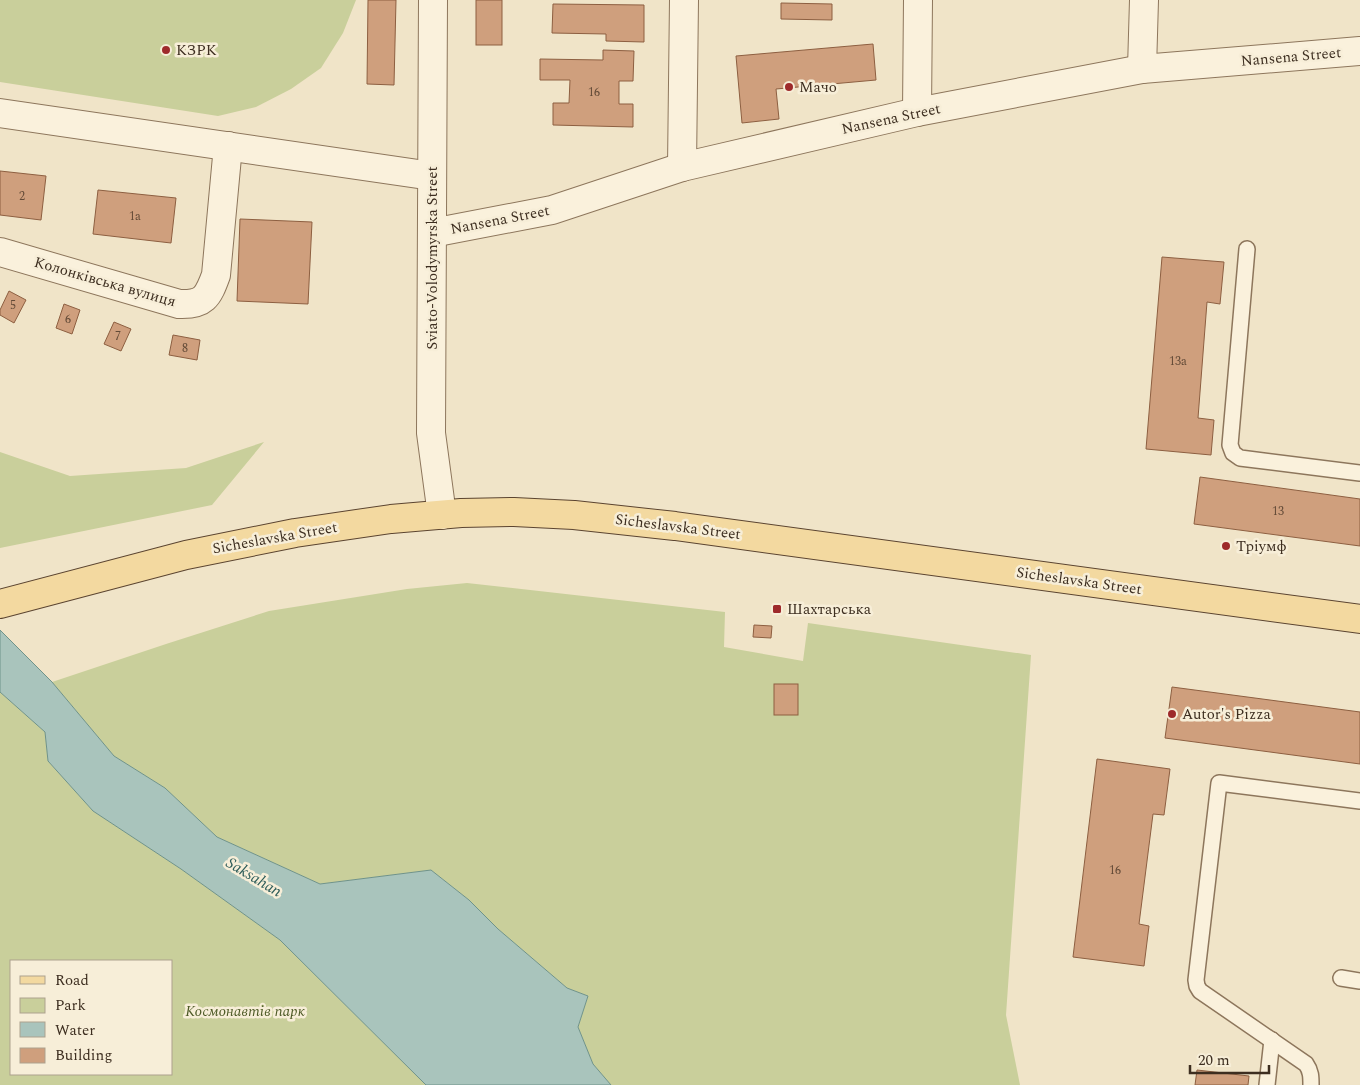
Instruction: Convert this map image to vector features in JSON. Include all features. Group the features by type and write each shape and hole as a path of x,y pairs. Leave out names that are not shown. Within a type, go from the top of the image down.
{"main road":[{"name":"Sicheslavska Street","path":"0,604 186,555 264,539 381,520 514,512 574,514 675,526 1360,619"}],"street":[{"name":"Sviato-Volodymyrska Street","path":"433,0 431,434 442,515"},
{"path":"682,167 684,0"},
{"path":"918,0 918,112"},
{"path":"1142,70 1144,0"},
{"name":"Nansena Street","path":"432,233 552,210 682,167 918,112 1142,70 1360,51"},
{"path":"0,113 432,176"},
{"name":"Колонківська вулиця","path":"0,252 179,304 194,304 209,294 216,275 228,146"}],"lane":[{"path":"1248,249 1230,445 1233,453 1240,458 1360,473"},
{"path":"1311,1085 1310,1068 1306,1064 1200,991 1197,986 1196,980 1219,783 1360,801"},
{"path":"1341,978 1360,981"},
{"path":"1267,1085 1272,1040"}],"green space":[{"name":"КЗРК","path":"0,0 356,0 343,33 321,68 291,89 256,107 218,116 0,82"},
{"path":"264,442 212,505 0,548 0,452 70,476 186,468"},
{"path":"467,583 725,612 724,647 803,661 808,623 1031,655 1006,1015 1020,1085 611,1085 593,1064 578,1027 588,996 567,988 498,929 469,900 431,870 320,884 217,837 165,788 114,756 52,682 269,611 407,589"},
{"name":"Космонавтів парк","path":"0,692 45,732 48,761 93,811 181,869 280,940 426,1085 0,1085"}],"water":[{"name":"Saksahan","path":"0,630 52,682 114,756 165,788 217,837 320,884 431,870 469,900 498,929 567,988 588,996 578,1027 593,1064 611,1085 426,1085 280,940 181,869 93,811 48,761 45,732 0,692"}],"building":[{"path":"368,0 396,0 394,85 367,84"},
{"path":"476,0 502,0 502,45 476,45"},
{"path":"781,3 832,4 832,20 781,19"},
{"path":"553,4 644,5 644,42 606,41 606,34 552,33"},
{"path":"873,44 876,80 776,89 779,119 742,123 736,56"},
{"path":"603,50 634,51 633,81 619,81 619,104 633,104 633,127 553,125 553,103 569,103 570,80 540,80 540,59 603,60"},
{"path":"0,171 46,176 41,220 0,215"},
{"path":"98,190 176,198 171,243 93,234"},
{"path":"240,219 312,222 308,304 237,301"},
{"path":"1162,257 1224,262 1220,304 1207,302 1198,418 1214,420 1211,455 1146,449"},
{"path":"9,291 26,300 14,323 0,315 0,310"},
{"path":"64,304 80,310 72,334 56,328"},
{"path":"114,322 131,329 121,351 104,344"},
{"path":"173,335 200,340 197,360 169,355"},
{"path":"1200,477 1360,499 1360,546 1194,524"},
{"path":"754,625 772,626 771,638 753,637"},
{"path":"774,684 798,684 798,715 774,715"},
{"path":"1172,687 1360,712 1360,764 1165,738"},
{"path":"1097,759 1170,769 1164,815 1153,814 1139,924 1149,926 1144,966 1073,957"},
{"path":"1197,1070 1249,1076 1248,1085 1195,1085"}],"place":[{"name":"КЗРК","path":"166,50"},
{"name":"Мачо","path":"789,87"},
{"name":"Тріумф","path":"1226,546"},
{"name":"Шахтарська","path":"777,609"},
{"name":"Autor's Pizza","path":"1172,714"}]}
